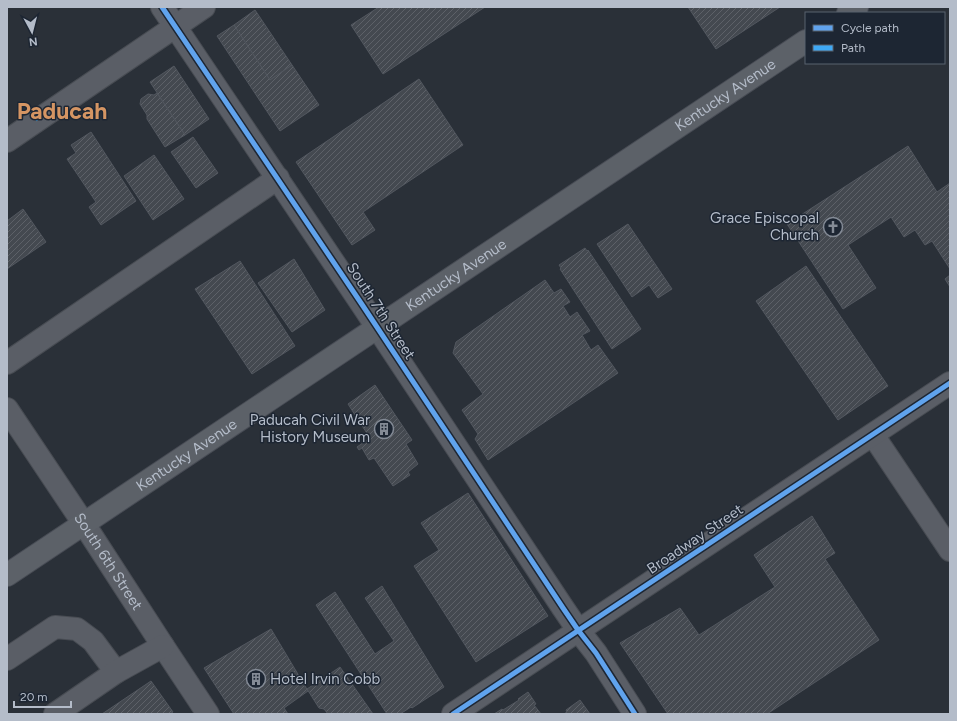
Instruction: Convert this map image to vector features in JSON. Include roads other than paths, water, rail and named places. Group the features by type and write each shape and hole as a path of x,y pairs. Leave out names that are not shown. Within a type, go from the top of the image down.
{"main road":[{"name":"Kentucky Avenue","path":"7,575 805,42"}],"street":[{"name":"South 7th Street","path":"162,7 278,178 635,714"},
{"path":"7,141 204,7"},
{"path":"7,364 278,178"},
{"name":"Broadway Street","path":"453,714 950,383"},
{"name":"South 6th Street","path":"7,409 208,714"},
{"path":"873,435 950,550"},
{"path":"7,659 55,627 77,630 93,641 116,672"},
{"path":"55,714 116,672 163,646"}],"place":[{"name":"Grace Episcopal Church","path":"833,227"},
{"name":"Paducah Civil War History Museum","path":"384,429"},
{"name":"Hotel Irvin Cobb","path":"256,679"}],"district":[{"name":"Paducah","path":"62,111"}]}
